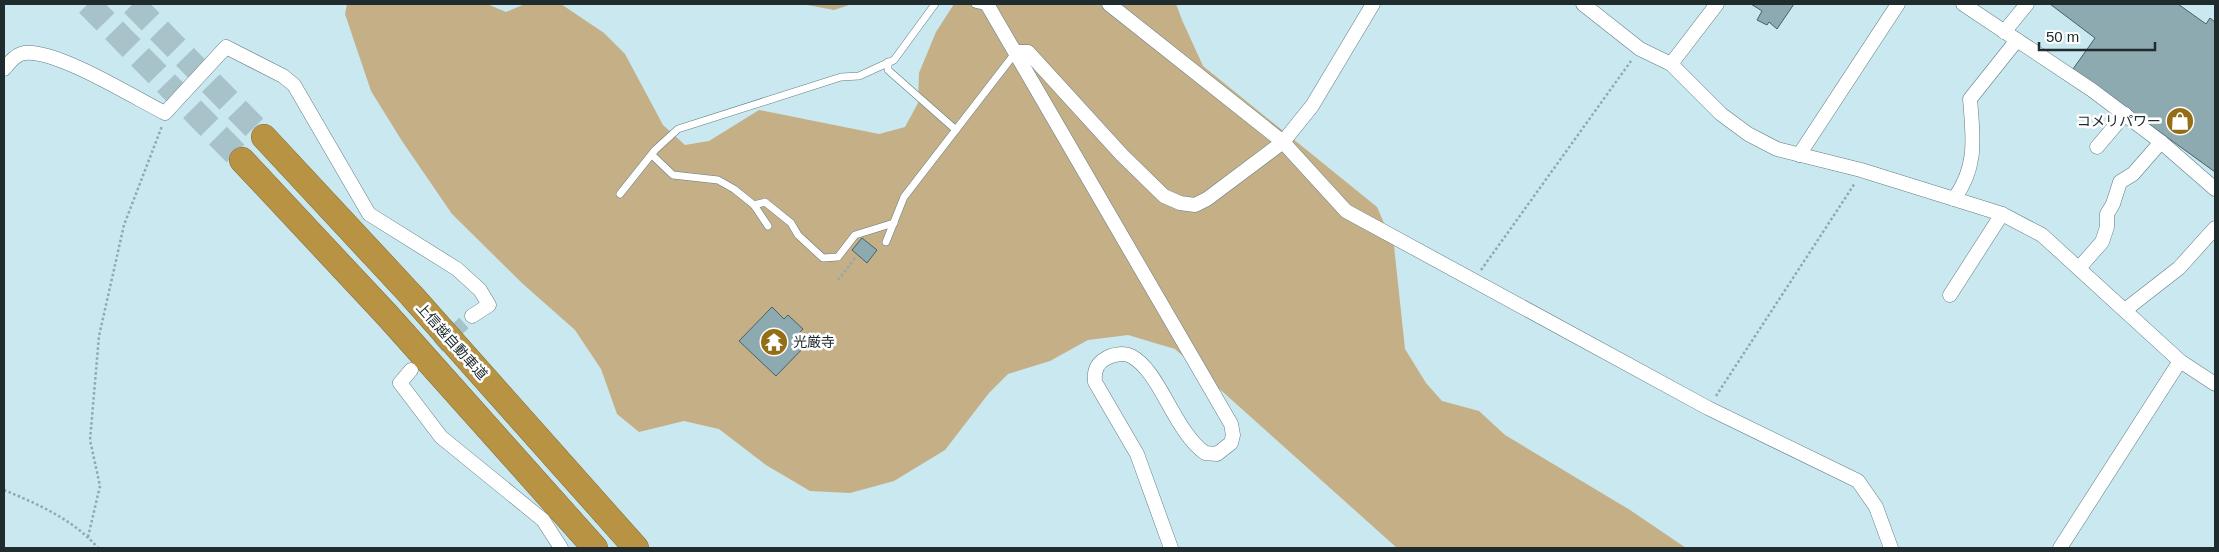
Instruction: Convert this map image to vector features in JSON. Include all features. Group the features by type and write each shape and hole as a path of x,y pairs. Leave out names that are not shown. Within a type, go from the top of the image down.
{"highway":[{"name":"上信越自動車道","path":"264,137 411,295 636,548"},
{"path":"242,160 387,315 595,548"}],"street":[{"path":"1109,4 1283,142 1346,211 1708,408 1858,480 1876,507 1891,548"},
{"path":"1016,52 1028,52 1122,155 1164,196 1180,203 1195,205 1207,199 1283,142 1312,106 1373,4"},
{"path":"1582,4 1640,49 1671,64 1721,114 1748,134 1778,149 1860,170 2002,214 2042,235 2180,361 2215,384"},
{"path":"1671,64 1717,4"},
{"path":"1799,155 1898,4"},
{"path":"1962,4 2124,114 2161,142 2215,189"},
{"path":"2004,32 2027,4"},
{"path":"984,5 1016,52 1231,424 1233,435 1231,443 1217,454 1205,453 1186,434 1148,373 1130,356 1118,354 1110,357 1104,360 1095,370 1095,382 1137,454 1171,548"},
{"path":"1954,199 1962,187 1974,149 1970,99 2017,40"},
{"path":"4,69 14,57 26,53 62,59 165,113 226,47 283,76 294,85 369,214 457,270 480,290 489,305 472,316"},
{"path":"2097,147 2124,114"},
{"path":"2079,268 2102,242 2107,228 2107,214 2113,204 2120,182 2133,174 2161,142"},
{"path":"1950,295 2002,214"},
{"path":"2125,310 2179,268 2215,228"},
{"path":"2060,548 2180,361"},
{"path":"411,370 400,383 441,437 543,520 561,548"}],"lane":[{"path":"620,194 652,155 678,129 841,77 859,76 894,60 935,4"},
{"path":"886,242 904,197 1016,52"},
{"path":"888,62 888,70 956,130"},
{"path":"652,155 673,175 718,180 734,189 754,205 768,226"},
{"path":"754,205 765,202 791,223 798,235 823,258 838,256 855,236 894,223"}],"path":[{"path":"1473,281 1640,49"},
{"path":"88,537 100,486 90,440 99,336 124,225 161,133 165,113"},
{"path":"1708,408 1853,188 1860,170"},
{"path":"838,280 856,257"},
{"path":"4,490 56,514 88,537 98,548"}],"shaded area":[{"path":"347,4 487,4 506,12 525,4 561,4 604,33 625,54 663,125 685,145 709,141 759,110 879,134 905,127 918,103 919,73 936,32 954,4 1176,4 1203,66 1377,207 1394,246 1405,349 1426,383 1442,401 1479,411 1505,435 1630,510 1686,548 1397,548 1175,349 1128,335 1088,340 1050,361 1008,374 989,393 945,450 894,481 850,493 810,491 766,465 719,429 684,421 639,432 617,414 601,369 575,330 523,284 452,214 402,141 371,91 345,14"},
{"path":"802,4 852,4 834,10"}],"building":[{"path":"1751,4 1794,4 1777,29 1769,22 1767,25 1757,20 1762,11"},
{"name":"コメリパワー","path":"2050,4 2178,4 2206,24 2210,18 2215,22 2215,172 2073,69 2095,38"},
{"path":"862,238 877,250 867,263 852,250"},
{"name":"光厳寺","path":"772,307 784,319 788,315 803,329 798,334 808,343 776,376 739,341"}],"tunnel":[{"path":"88,4 242,160"},
{"path":"133,4 264,137"},
{"path":"422,360 472,316"}],"place":[{"name":"コメリパワー","path":"2180,121"},
{"name":"光厳寺","path":"774,342"}]}
